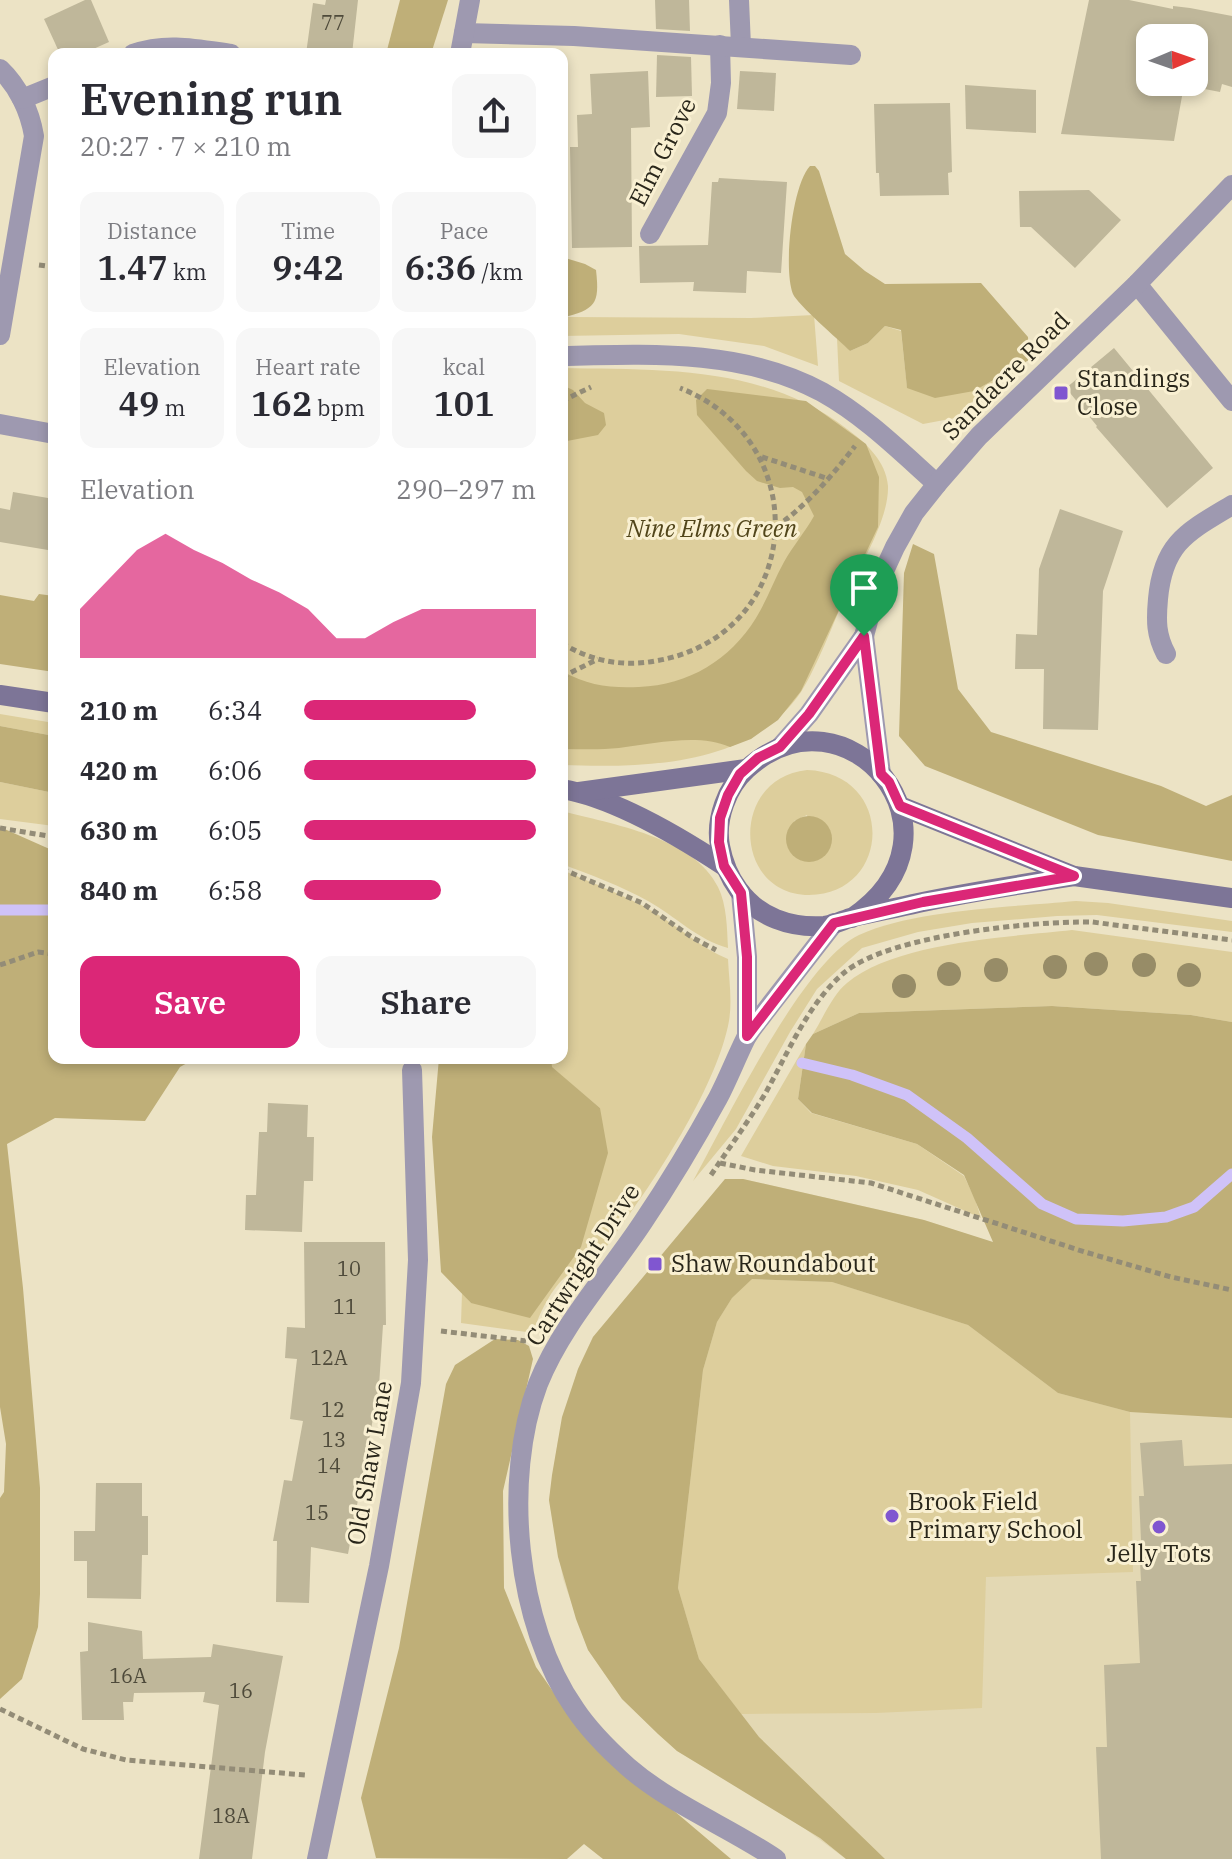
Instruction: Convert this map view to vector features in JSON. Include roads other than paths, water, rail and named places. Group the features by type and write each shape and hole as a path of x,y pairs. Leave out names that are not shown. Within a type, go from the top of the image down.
{"main road":[{"path":"0,695 48,702"},
{"path":"843,920 873,903 896,871 904,832 900,806 889,782 871,762 850,750 827,742 803,741 780,747 758,758 746,769 728,795 720,818 719,842 724,866 741,893 752,905 774,919 800,926 826,926 987,890 1074,876"},
{"path":"571,790 746,769"},
{"path":"571,790 665,829 724,866"},
{"path":"900,806 1074,876 1232,898"}],"street":[{"path":"470,0 462,44 574,36 851,55"},
{"path":"739,0 741,46"},
{"name":"Elm Grove","path":"650,234 717,113 721,83 720,45"},
{"path":"149,48 184,48"},
{"path":"0,69 22,99 32,123 33,149 0,335"},
{"path":"22,99 48,88"},
{"name":"Sandacre Road","path":"780,747 809,714 864,636 878,584 895,547 914,513 937,484 979,436 1137,284 1232,185"},
{"path":"1137,284 1232,401"},
{"path":"568,356 663,355 734,362 779,375 819,391 870,425 937,484"},
{"path":"0,424 48,433"},
{"path":"1166,654 1155,627 1164,565 1176,544 1232,505"},
{"name":"Sandacre Road","path":"864,636 881,774"},
{"name":"Cartwright Drive","path":"741,893 747,957 747,1036"},
{"name":"Cartwright Drive","path":"776,1859 628,1767 575,1710 556,1675 528,1590 518,1494 520,1457 526,1422 539,1382 556,1348 643,1223 682,1160 747,1036 843,920"},
{"name":"Old Shaw Lane","path":"317,1859 401,1453 416,1328 418,1190 412,1070"}],"waterway":[{"path":"0,910 48,910"},
{"path":"802,1063 852,1075 907,1095 967,1138 1042,1204 1076,1219 1123,1221 1166,1217 1194,1207 1232,1174"}],"place":[{"name":"Standings Close","path":"1061,393"},
{"name":"Shaw Roundabout","path":"655,1264"},
{"name":"Brook Field Primary School","path":"892,1516"},
{"name":"Jelly Tots","path":"1159,1527"}],"park label":[{"name":"Nine Elms Green","path":"712,529"}]}
